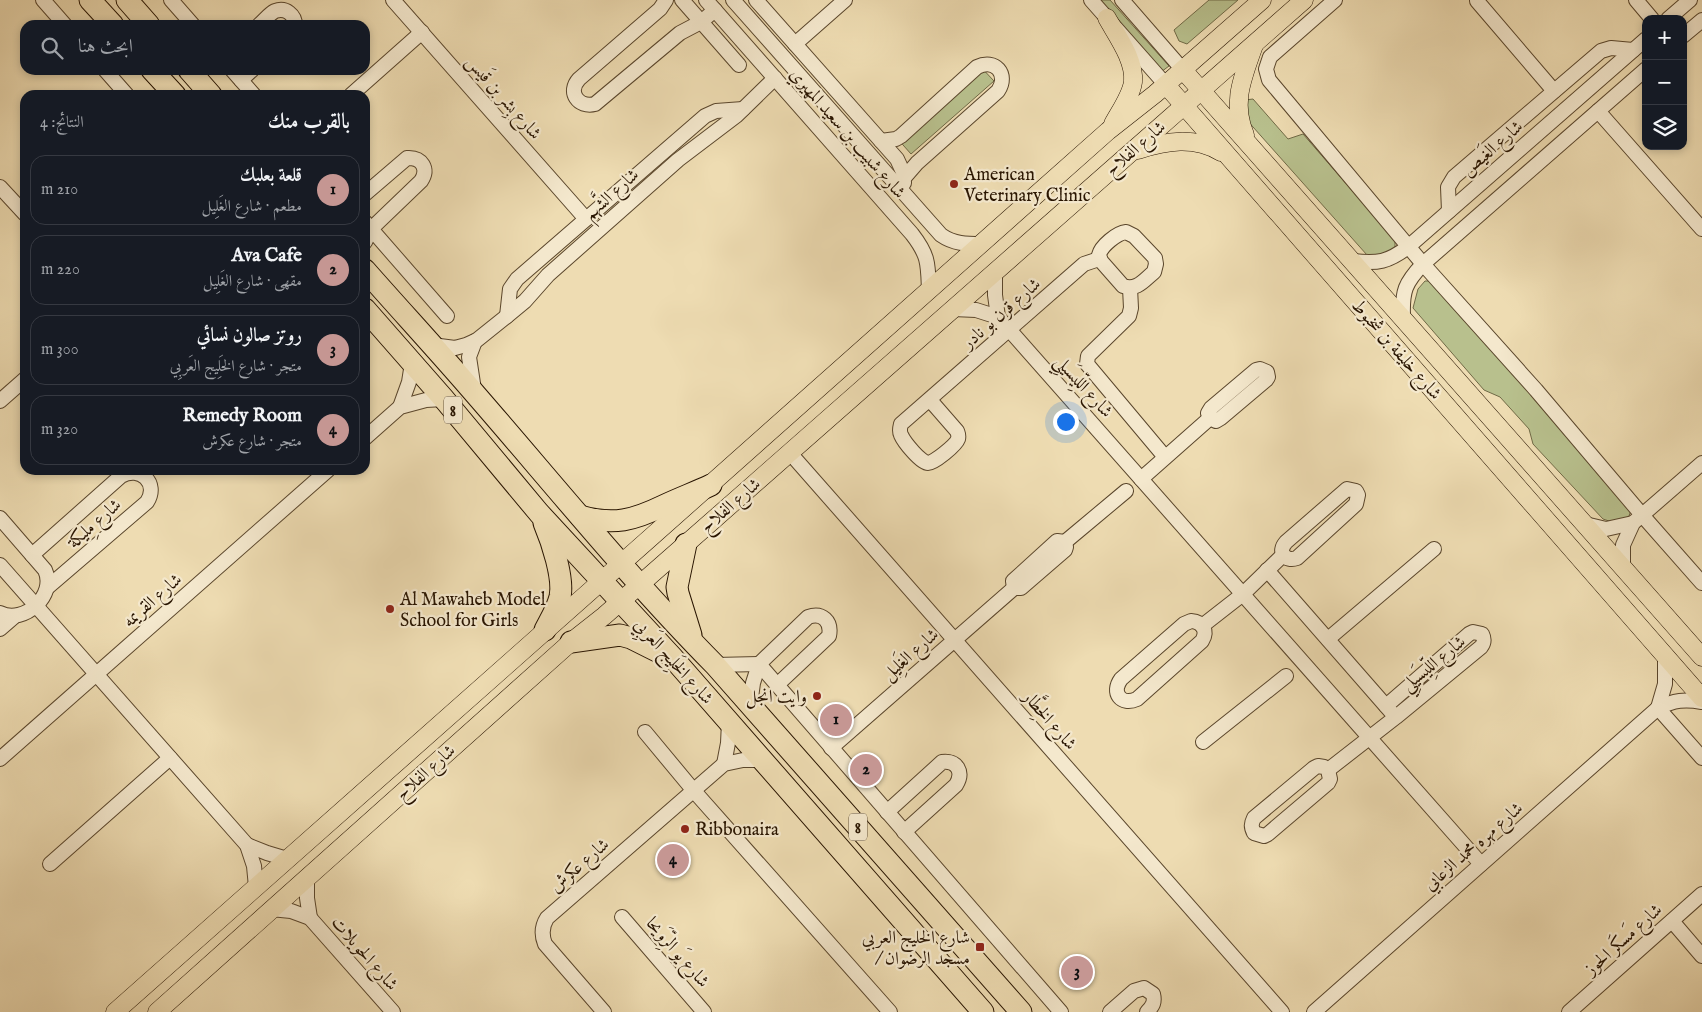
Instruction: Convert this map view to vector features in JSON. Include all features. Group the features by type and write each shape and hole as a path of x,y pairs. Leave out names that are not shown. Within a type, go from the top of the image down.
{"highway":[{"path":"90,0 108,20"},
{"path":"127,0 145,20"},
{"path":"156,75 170,90"},
{"path":"193,75 206,90"},
{"name":"شارع الخَلِيج العَربِي","path":"370,276 475,393 580,516 716,665 1021,1012"},
{"name":"شارع الخَلِيج العَربِي","path":"370,316 444,399 539,513 673,658 982,1011"},
{"path":"580,516 605,522 640,517 711,485"},
{"path":"539,513 554,547 561,588 559,601 545,630"},
{"path":"686,544 679,574 678,593 693,642"},
{"path":"571,642 613,635 626,636 673,658"}],"main road":[{"name":"شارع الفلاح","path":"115,1012 1108,131 1166,85 1262,0"},
{"name":"شارع الفلاح","path":"157,1012 571,642 621,602 1302,2"},
{"path":"1107,18 1128,57 1133,81 1128,97 1108,131"},
{"path":"1247,140 1241,126 1238,99 1254,45"},
{"name":"شارع خليفة بن شخبوط","path":"1183,70 1247,140 1702,657"},
{"name":"شارع خليفة بن شخبوط","path":"1166,85 1702,698"},
{"path":"1130,152 1156,144 1189,141 1203,144 1228,156"}],"street":[{"path":"43,0 61,20"},
{"path":"171,0 189,20"},
{"name":"شارع بِشر بن قَيس","path":"393,0 586,219"},
{"name":"شارع شبيب بن سعيد المهيري","path":"666,0 660,9 575,83 573,89 577,101 588,105 595,104 680,33 701,22 710,5 906,227 924,250 928,263 929,291"},
{"path":"682,0 739,65"},
{"path":"756,0 901,165 904,178 904,194"},
{"name":"شارع شبيب بن سعيد المهيري","path":"795,44 845,0"},
{"name":"شارع خليفة بن شخبوط","path":"1091,0 1166,85"},
{"name":"شارع خليفة بن شخبوط","path":"1122,0 1183,70"},
{"path":"1636,0 1649,15"},
{"path":"1673,15 1690,0"},
{"path":"1302,2 1334,1"},
{"path":"1334,1 1270,57 1267,63 1267,75 1273,85 1422,264 1536,390 1637,519 1702,583"},
{"path":"1477,1 1554,91"},
{"name":"شارع شبيب بن سعيد المهيري","path":"742,3 940,235 962,244 982,244"},
{"path":"265,20 276,11 283,10 289,12 294,20"},
{"path":"1687,33 1702,20"},
{"path":"357,90 422,32"},
{"name":"شارع الغَيص","path":"1353,261 1383,262 1395,257 1449,212 1642,42"},
{"path":"1449,212 1448,187 1454,177 1604,49 1633,50"},
{"name":"شارع شبيب بن سعيد المهيري","path":"881,141 896,139 901,136 977,67 983,64 990,64 1001,72 1002,85 998,91 916,163 904,178"},
{"path":"1403,317 1402,301 1405,288 1411,276 1422,264 1642,72"},
{"path":"110,75 123,90"},
{"path":"237,75 250,90"},
{"path":"507,316 512,285 517,279 705,116 712,112 723,117 743,109 775,78"},
{"path":"1598,111 1702,229"},
{"name":"شارع الشَّهم","path":"432,345 455,348 466,345 475,341 507,316 525,301 548,275 678,160 723,117"},
{"path":"370,190 407,158 419,160 423,164 425,170 421,181 370,224"},
{"path":"0,187 20,209"},
{"path":"370,230 447,316"},
{"name":"شارع قرن بو نادر","path":"930,400 957,431 959,437 935,461 928,463 922,462 902,437 900,431 902,424 1084,264 1099,259 1100,251 1120,234 1126,232 1134,236 1155,258 1156,264 1154,272 1138,286 1130,288"},
{"path":"1099,259 1123,286 1130,288 1131,308 1129,316 1088,356 1087,364 1165,458"},
{"path":"953,309 976,310 998,317 995,272"},
{"path":"512,285 516,297 525,301"},
{"name":"شارع اللِّيسَيلِي","path":"998,317 1481,864"},
{"path":"475,341 470,352 470,363 475,393"},
{"path":"400,407 409,382 412,363"},
{"path":"0,401 20,383"},
{"path":"370,434 400,407 426,400 444,399"},
{"path":"1141,479 1210,418"},
{"name":"شارع الخِطَّار","path":"790,453 1282,1012"},
{"path":"1623,567 1623,546 1637,519 1702,463"},
{"name":"شارع مِليكة","path":"32,555 124,475"},
{"name":"شارع مِليكة","path":"36,606 48,587 147,502 151,488 147,479 142,475"},
{"name":"شارع القريمه","path":"0,759 322,475"},
{"path":"1347,489 1356,491 1358,495 1356,504 1297,558 1287,559 1283,555 1281,552 1282,546 1343,491 1347,489"},
{"name":"شارع الغَلِيل","path":"831,748 1014,588 1013,581 1042,554 1057,541 1065,542 1126,491"},
{"path":"0,518 45,570 48,576 48,587"},
{"path":"1585,524 1606,529 1637,519"},
{"path":"1328,639 1434,549"},
{"path":"1202,626 1242,594 1283,555"},
{"path":"0,565 247,845 254,866 256,887"},
{"path":"1268,570 1396,717"},
{"path":"0,629 14,616 36,606"},
{"path":"0,613 14,616"},
{"path":"750,705 753,683 759,664 808,617 814,615 826,619 829,624 829,636 777,685"},
{"path":"1196,621 1202,626 1205,634 1202,641 1137,699 1131,701 1119,697 1116,691 1117,684 1121,679 1184,624 1196,621"},
{"name":"شارع اللِّيسَيلِي","path":"1328,770 1481,648 1484,639 1482,634 1478,632 1469,634 1386,706"},
{"path":"1665,655 1665,684 1658,708 1702,758"},
{"path":"759,664 1061,1012"},
{"name":"شارع الخَلِيج العَربِي","path":"716,665 759,664"},
{"path":"1203,742 1286,676"},
{"name":"شارع مهره محمد الزعابي","path":"1314,1012 1658,708 1676,700 1702,702"},
{"path":"729,722 724,764 743,760 762,760"},
{"path":"645,732 890,1012"},
{"path":"50,864 170,758"},
{"path":"887,812 942,762 954,763 960,774 956,785 904,832"},
{"name":"شارع عكرش","path":"604,1012 545,944 542,933 544,922 551,913 724,764"},
{"name":"شارع اللِّيسَيلِي","path":"1324,766 1328,770 1330,778 1328,783 1268,834 1264,836 1254,833 1252,823 1254,818 1314,768 1324,766"},
{"path":"247,845 287,859"},
{"name":"شارع الحويلات","path":"307,878 306,898 310,918"},
{"name":"شارع مَسكَر الحوز","path":"1569,1012 1702,894"},
{"name":"شارع الحويلات","path":"271,909 291,911 310,918 393,1012"},
{"name":"شارع يَو الرِّوَيحا","path":"622,917 704,1012"},
{"path":"1672,921 1702,956"},
{"path":"1110,1012 1134,991 1144,988 1153,994 1155,999 1154,1004 1147,1012"}],"green space":[{"path":"1097,0 1110,0 1169,66 1161,72"},
{"path":"1209,0 1238,0 1187,44 1179,41 1174,30"},
{"path":"978,64 994,81 911,154 896,137"},
{"path":"1253,99 1288,139 1303,134 1395,240 1395,251 1384,257 1367,255 1245,118 1245,100"},
{"path":"1425,281 1431,281 1632,508 1627,521 1615,523 1603,519 1533,444 1529,429 1500,397 1484,390 1413,308 1418,289"}],"place":[{"name":"American Veterinary Clinic","path":"954,184"},
{"name":"Al Mawaheb Model School for Girls","path":"390,609"},
{"name":"وايت انجل","path":"817,696"},
{"name":"قلعة بعلبك","path":"836,720"},
{"name":"Ava Cafe","path":"866,770"},
{"name":"Ribbonaira","path":"685,829"},
{"name":"Remedy Room","path":"673,860"},
{"name":"شارع الخليج العربي / مسجد الرضوان","path":"980,947"},
{"name":"روتز صالون نسائي","path":"1077,972"}]}
